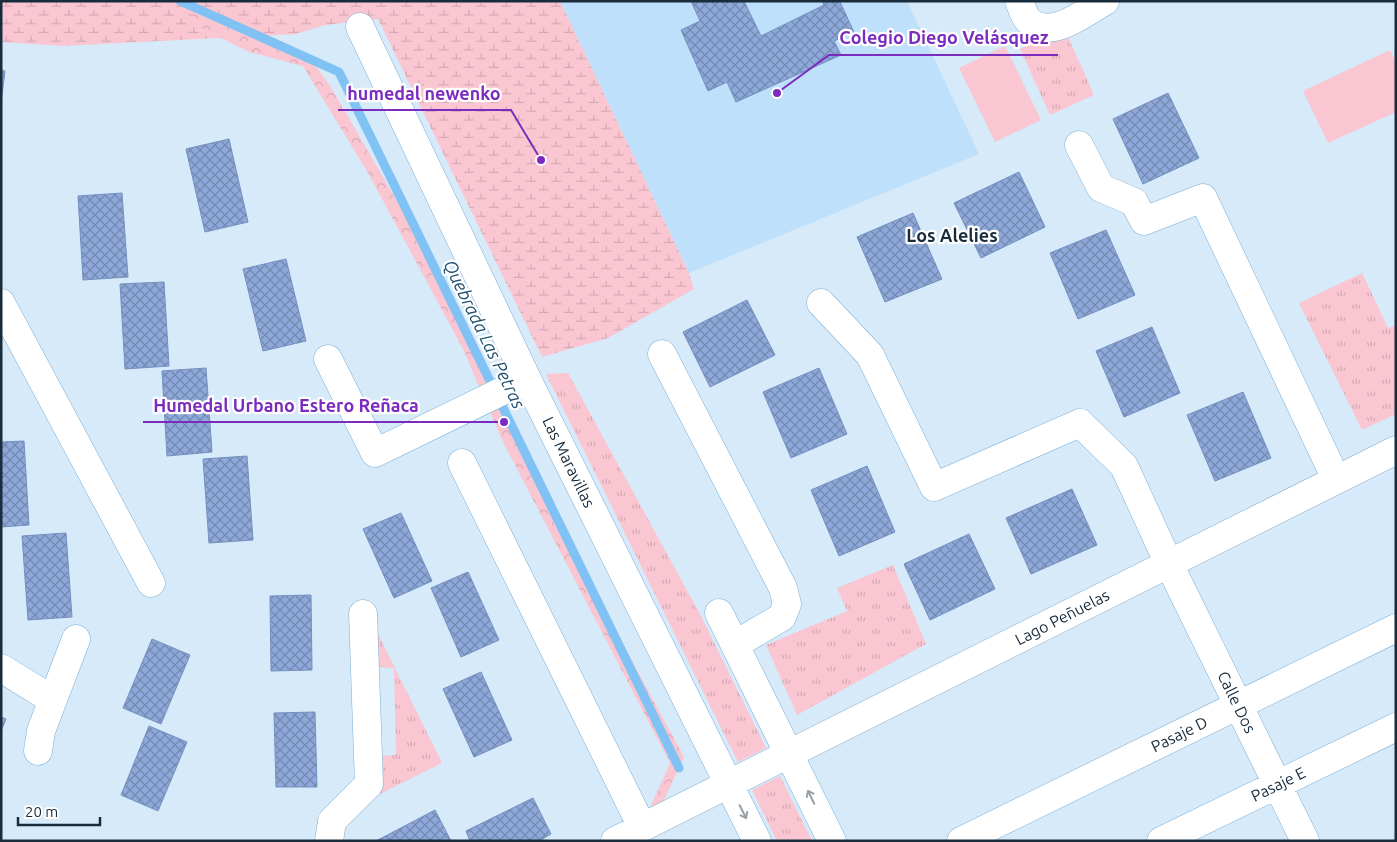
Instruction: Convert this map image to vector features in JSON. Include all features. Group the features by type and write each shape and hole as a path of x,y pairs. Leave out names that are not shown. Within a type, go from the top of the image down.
{"street":[{"path":"1019,1 1028,21 1039,28 1054,28 1105,1"},
{"name":"Las Maravillas","path":"360,28 527,379 757,841"},
{"path":"1079,146 1100,188 1134,202 1144,221 1203,198 1336,480"},
{"path":"1,303 151,583"},
{"name":"Calle Dos","path":"821,303 870,355 934,487 1080,423 1124,466 1169,564 1305,841"},
{"path":"662,354 783,588 787,604 782,618 736,644"},
{"path":"328,359 375,453 527,379"},
{"name":"Lago Peñuelas","path":"615,841 1396,450"},
{"path":"462,463 642,827"},
{"path":"719,613 832,841"},
{"path":"329,841 332,821 369,784 363,614"},
{"name":"Pasaje D","path":"961,841 1396,628"},
{"path":"38,751 41,731 76,639"},
{"path":"1,668 53,700"},
{"name":"Pasaje E","path":"1160,841 1396,727"}],"shaded area":[{"path":"560,1 907,1 979,154 689,273"}],"green space":[{"path":"1,1 560,1 689,273 694,289 608,338 542,357 378,19 325,25 296,34 64,46 1,42"},
{"path":"181,1 195,1 214,15 268,35 306,53 329,84 458,306 504,401 569,544 684,757 645,841 635,841 670,763 503,442 463,349 368,173 303,66 249,52 201,28"},
{"path":"1064,28 1094,95 1050,115 1020,49"},
{"path":"1005,46 1041,120 995,142 959,68"},
{"path":"1390,50 1396,62 1396,112 1328,143 1303,91"},
{"path":"1362,273 1388,328 1396,325 1396,414 1362,430 1299,303"},
{"path":"568,373 701,616 766,748 738,762 546,374"},
{"path":"893,565 926,644 797,715 766,645 847,611 837,588"},
{"path":"378,634 442,763 380,794 380,756 396,755 394,668 378,667"},
{"path":"780,776 812,841 777,841 752,790"}],"building":[{"path":"691,1 744,1 761,36 824,5 822,1 842,1 840,2 854,32 834,41 841,55 736,102 727,82 708,91 681,30 700,21"},
{"path":"1,70 5,71 1,103"},
{"path":"1168,93 1199,158 1143,184 1113,119"},
{"path":"229,139 248,222 205,232 186,149"},
{"path":"1019,172 1045,227 981,258 954,203"},
{"path":"122,193 128,277 83,280 78,196"},
{"path":"913,213 942,279 885,302 857,237"},
{"path":"1106,230 1135,295 1078,319 1050,253"},
{"path":"286,259 306,341 263,351 243,269"},
{"path":"164,282 169,366 125,369 120,284"},
{"path":"747,300 775,355 710,387 683,332"},
{"path":"1152,327 1180,393 1124,417 1096,351"},
{"path":"206,368 212,452 167,456 162,371"},
{"path":"819,368 847,434 791,458 763,392"},
{"path":"1243,392 1271,458 1215,481 1187,415"},
{"path":"24,441 29,525 1,527 1,442"},
{"path":"247,456 253,540 209,543 203,459"},
{"path":"867,466 895,532 839,556 811,490"},
{"path":"1072,489 1097,545 1031,574 1006,518"},
{"path":"401,513 432,581 394,598 363,529"},
{"path":"66,533 72,617 28,620 22,536"},
{"path":"969,534 995,589 930,620 904,564"},
{"path":"468,572 499,640 461,657 431,588"},
{"path":"311,595 312,670 271,671 270,596"},
{"path":"152,639 190,655 161,724 123,708"},
{"path":"481,672 512,740 474,757 443,689"},
{"path":"315,712 317,787 276,787 274,713"},
{"path":"1,717 6,719 1,731"},
{"path":"149,726 187,742 158,811 121,795"},
{"path":"533,798 551,834 539,841 470,841 466,831"},
{"path":"435,810 451,841 376,841"}],"waterway":[{"name":"Quebrada Las Petras","path":"180,1 339,72 679,768"}],"place":[{"name":"Colegio Diego Velásquez","path":"777,93"},
{"name":"humedal newenko","path":"541,160"},
{"name":"Humedal Urbano Estero Reñaca","path":"504,422"}],"district":[{"name":"Los Alelies","path":"952,235"}]}
